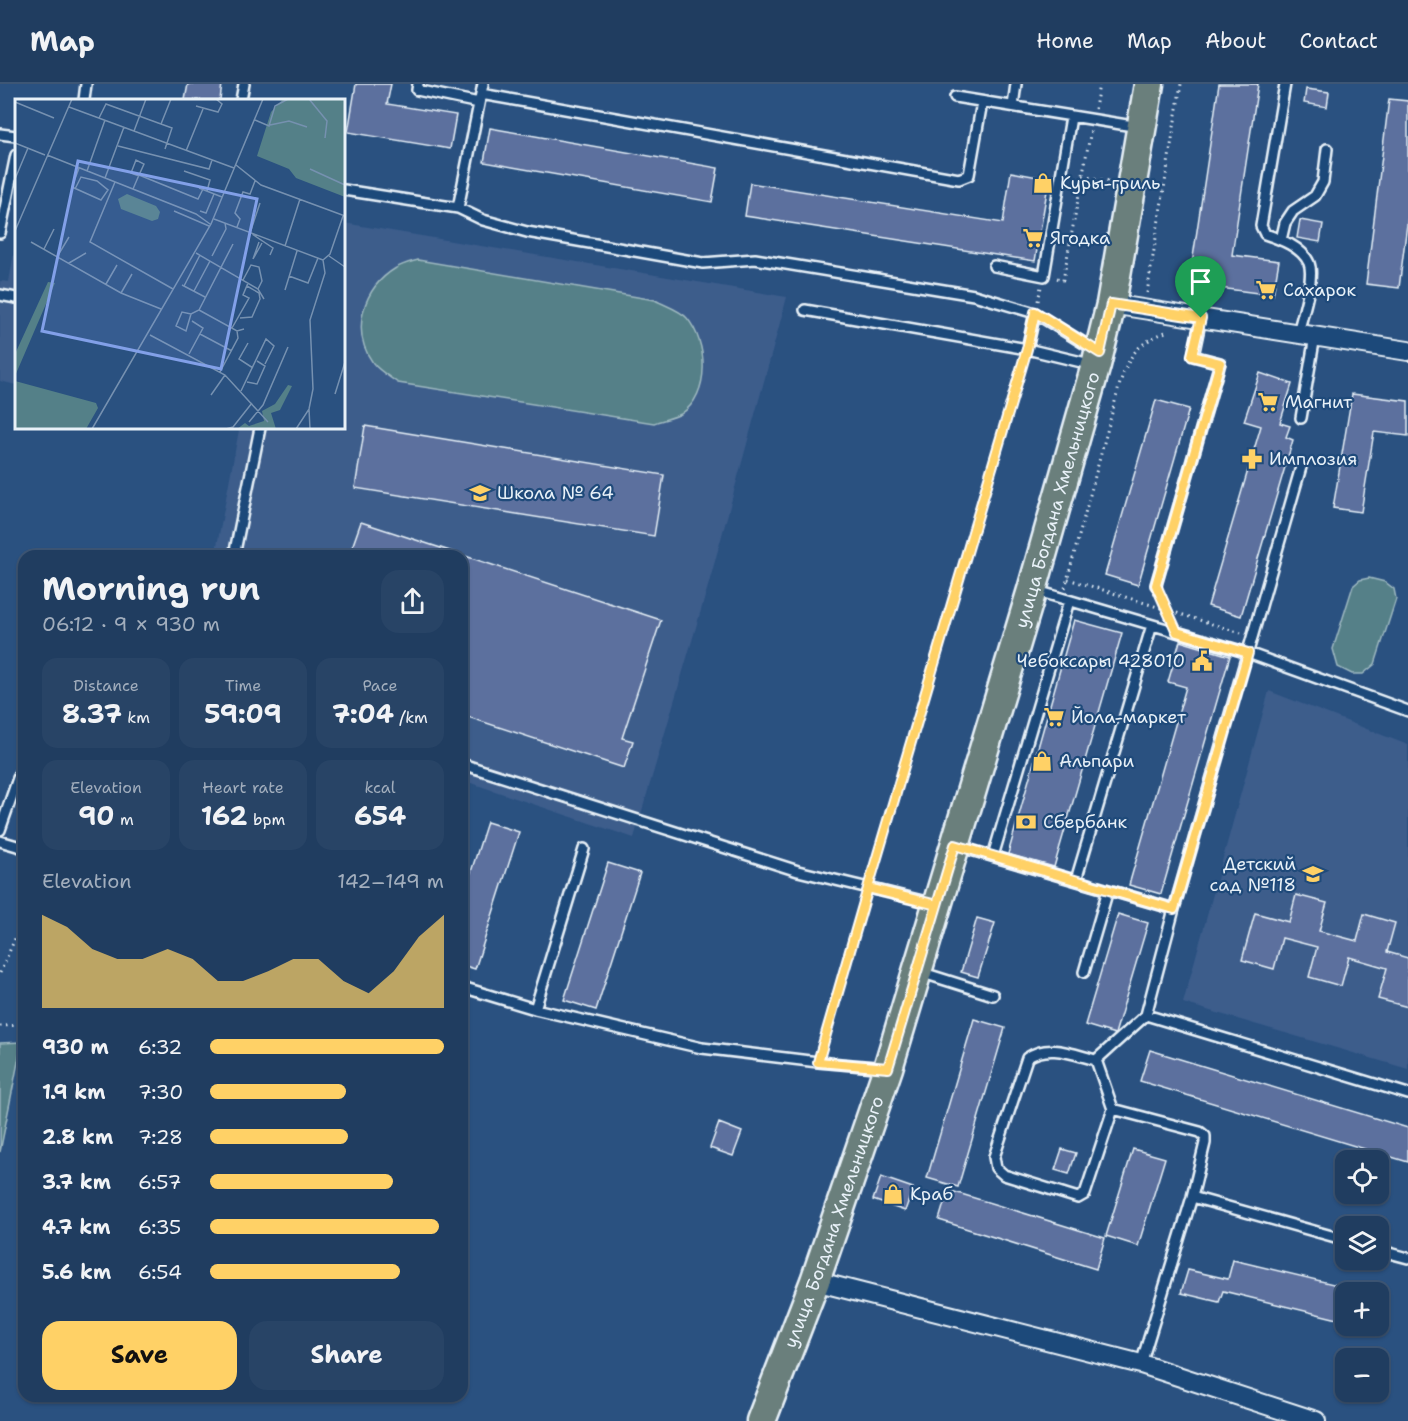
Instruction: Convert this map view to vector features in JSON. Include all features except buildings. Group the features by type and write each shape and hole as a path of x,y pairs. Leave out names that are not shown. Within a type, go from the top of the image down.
{"main road":[{"name":"улица Богдана Хмельницкого","path":"761,1421 815,1281 888,1068 1032,590 1098,359 1111,304 1149,84"}],"street":[{"path":"1111,304 1407,349"},
{"path":"815,1281 1141,1364 1316,1421"}],"lane":[{"path":"84,99 86,84"},
{"path":"241,99 244,84"},
{"path":"418,84 417,90 959,179 969,175 982,102"},
{"path":"458,208 483,84"},
{"path":"1013,106 1016,84"},
{"path":"1285,84 1262,226 1266,234 1301,252 1309,263 1301,418"},
{"path":"955,97 1142,128"},
{"path":"994,266 1044,276 1071,117"},
{"path":"0,134 15,136"},
{"path":"1281,240 1286,223 1293,211 1315,196 1323,182 1327,149"},
{"path":"0,233 15,160"},
{"path":"345,190 458,208 483,220 527,232 702,263 755,259 974,296 1035,312 1098,359"},
{"path":"0,295 15,298"},
{"path":"805,310 1027,349 1098,359"},
{"path":"1027,349 1035,312"},
{"path":"1156,585 1220,363 1192,356 1201,318"},
{"path":"235,550 260,429"},
{"path":"1096,1060 1146,1015 1174,909 1301,467"},
{"path":"1032,590 1248,653 1408,711"},
{"path":"993,856 1066,600"},
{"path":"1076,880 1152,625"},
{"path":"468,766 798,871 937,905"},
{"path":"0,830 18,778"},
{"path":"0,841 18,846"},
{"path":"955,845 1174,909"},
{"path":"535,1009 584,849"},
{"path":"1084,972 1108,890"},
{"path":"917,972 993,995"},
{"path":"468,989 535,1009 702,1048 888,1068"},
{"path":"1146,1015 1408,1094"},
{"path":"1050,1050 1096,1060 1113,1108 1085,1194 1078,1198 1004,1175 996,1168 994,1157 1026,1058 1037,1051 1050,1050"},
{"path":"1113,1108 1200,1132 1204,1136 1205,1143 1192,1197 1141,1364"},
{"path":"1192,1197 1335,1237"},
{"path":"1389,1253 1408,1258"}],"path":[{"path":"1094,114 1099,84"},
{"path":"1147,295 1181,84"},
{"path":"1063,280 1091,130"},
{"path":"1082,176 1112,182"},
{"path":"1035,312 1044,276"},
{"path":"1066,600 1068,579 1127,362 1138,347 1152,338 1176,330"},
{"path":"818,1062 1027,349"},
{"path":"1068,579 1252,637"},
{"path":"1156,585 1177,632"},
{"path":"0,973 18,932"},
{"path":"0,1026 18,1024"}],"shaded area":[{"name":"Школа № 64","path":"345,223 787,297 709,583 634,838 468,782 468,550 216,550 239,430 233,429 345,429"},
{"path":"15,247 15,385 0,381 0,281 9,282"},
{"name":"Детский сад №118","path":"1269,691 1408,745 1408,1069 1183,1003"}],"green space":[{"path":"418,260 655,300 672,308 687,318 699,341 703,368 698,394 681,414 654,423 398,383 373,363 362,337 361,324 368,298 375,287 398,267"},
{"path":"1369,578 1385,582 1394,589 1396,599 1375,664 1363,674 1352,674 1338,667 1333,649 1353,586 1360,580"},
{"path":"18,1042 18,1062 0,1152 0,1043"}],"place":[{"name":"Куры-гриль","path":"1043,183"},
{"name":"Ягодка","path":"1033,238"},
{"name":"Сахарок","path":"1266,290"},
{"name":"Магнит","path":"1268,402"},
{"name":"Имплозия","path":"1252,459"},
{"name":"Школа № 64","path":"480,493"},
{"name":"Чебоксары 428010","path":"1202,661"},
{"name":"Йола-маркет","path":"1054,717"},
{"name":"Альпари","path":"1042,761"},
{"name":"Сбербанк","path":"1026,822"},
{"name":"Детский сад №118","path":"1313,874"},
{"name":"Краб","path":"893,1194"}],"route":[{"path":"1201,318 1111,304 1100,353 1035,312 1027,349 868,888 937,905 888,1068 818,1062 868,888 937,905 955,845 1174,909 1248,653 1177,632 1156,585 1220,363 1192,356 1201,318"}]}
